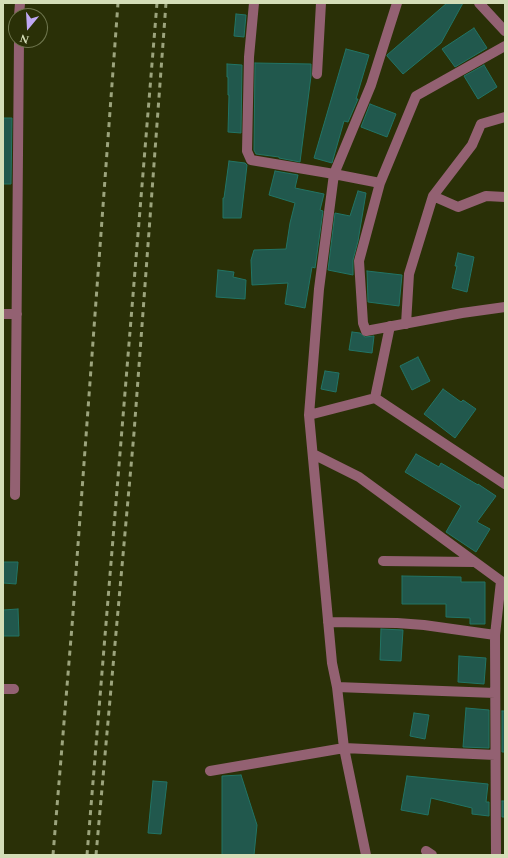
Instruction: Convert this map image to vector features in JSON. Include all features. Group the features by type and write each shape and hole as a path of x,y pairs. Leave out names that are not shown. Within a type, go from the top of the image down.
{"street":[{"path":"254,3 247,109 247,151 251,160 380,183"},
{"path":"317,74 321,3"},
{"path":"366,855 344,748 337,687 332,663 309,415 319,289 334,174 371,85 397,3"},
{"path":"479,3 505,31"},
{"path":"505,46 416,96 380,183 360,261 363,323 366,331 462,313 505,307"},
{"path":"15,495 19,48"},
{"path":"406,324 409,274 433,196 472,145 481,124 505,117"},
{"path":"433,196 458,207 486,196 505,197"},
{"path":"3,314 17,314"},
{"path":"375,398 390,326"},
{"path":"309,415 375,398 505,484"},
{"path":"313,454 359,477 503,582 495,635 496,855"},
{"path":"383,561 474,562"},
{"path":"328,622 424,625 495,635"},
{"path":"337,687 495,693"},
{"path":"3,689 14,689"},
{"path":"210,772 344,748 495,755"}],"building":[{"path":"447,3 463,3 441,43 403,74 387,55"},
{"path":"236,14 246,15 244,37 234,36"},
{"path":"474,28 487,48 455,67 442,49"},
{"path":"346,49 369,55 356,99 358,99 348,122 344,121 332,163 314,158"},
{"path":"255,63 311,64 311,76 300,162 256,154 254,150"},
{"path":"227,64 242,65 241,133 228,132 229,95"},
{"path":"484,65 497,87 478,99 464,76"},
{"path":"370,104 396,114 387,137 361,127"},
{"path":"3,118 12,118 11,184 3,184"},
{"path":"229,161 245,163 247,165 241,218 223,218 223,198"},
{"path":"275,171 298,175 295,188 324,194 320,210 323,211 315,268 312,267 305,308 285,304 288,283 252,285 251,260 254,250 286,249 295,203 269,195"},
{"path":"358,191 366,193 358,241 353,260 353,275 328,270 335,213 350,216"},
{"path":"458,253 474,257 467,292 452,288 457,266 455,266"},
{"path":"218,270 234,272 233,277 246,280 245,299 216,297"},
{"path":"367,271 402,275 399,306 368,302"},
{"path":"352,332 360,333 365,337 374,336 372,353 349,350"},
{"path":"418,357 430,381 412,390 400,366"},
{"path":"325,371 339,373 336,392 321,389"},
{"path":"443,389 461,402 463,400 476,409 455,438 424,414"},
{"path":"416,454 439,467 441,463 496,496 477,522 490,529 476,552 446,532 461,506 405,472"},
{"path":"3,562 18,562 16,584 3,583"},
{"path":"402,576 461,577 461,582 485,582 485,624 470,624 470,618 446,617 446,604 402,604"},
{"path":"18,609 19,636 3,636 3,610"},
{"path":"381,629 403,630 401,661 380,660"},
{"path":"459,656 486,658 484,684 458,682"},
{"path":"466,708 489,710 489,748 463,747"},
{"path":"502,711 505,711 505,752 502,752"},
{"path":"414,713 429,715 425,739 410,736"},
{"path":"241,775 257,825 254,855 222,855 222,776"},
{"path":"407,776 488,784 486,802 489,802 489,816 472,814 472,808 431,798 428,815 401,810"},
{"path":"153,781 167,782 161,834 148,833"},
{"path":"502,801 505,801 505,817 502,817"}],"railway":[{"path":"53,855 72,626 118,3"},
{"path":"87,855 157,3"},
{"path":"96,855 134,433 166,3"}]}
